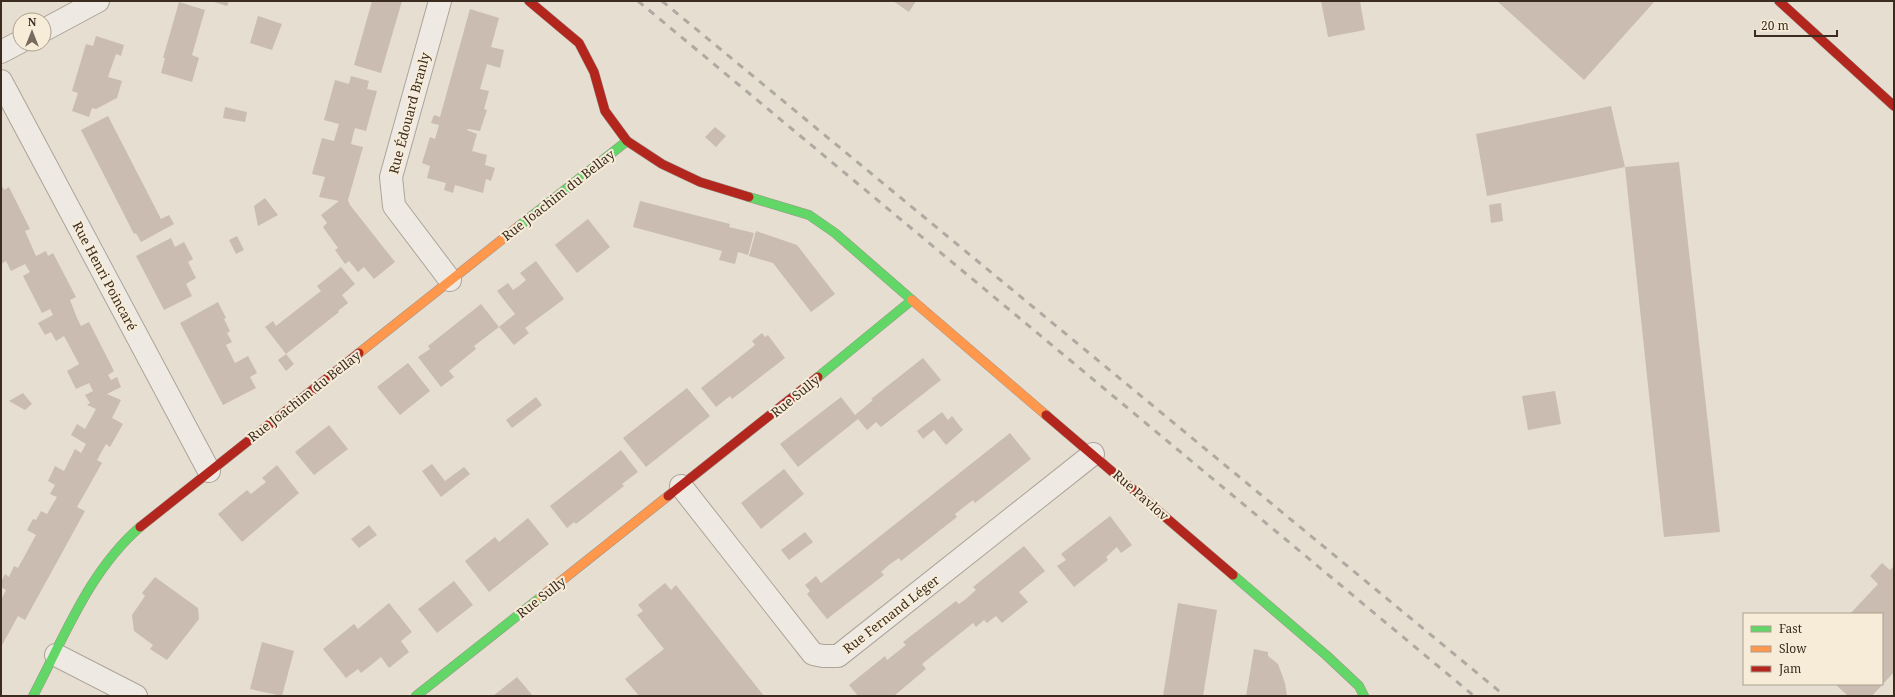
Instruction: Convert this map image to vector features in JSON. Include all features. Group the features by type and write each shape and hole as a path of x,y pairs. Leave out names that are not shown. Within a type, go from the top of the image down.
{"street":[{"path":"52,26 98,1"},
{"name":"Rue Édouard Branly","path":"440,1 391,177 394,206 450,280"},
{"path":"529,1 579,43 594,72 605,111 627,140 662,164 700,182 809,215 836,233 912,300"},
{"path":"1779,1 1894,106"},
{"path":"1,52 12,46"},
{"name":"Rue Henri Poincaré","path":"1,81 208,471"},
{"name":"Rue Joachim du Bellay","path":"33,696 82,604 114,552 158,511 627,140"},
{"name":"Rue Pavlov","path":"912,300 1326,655 1359,686 1364,696"},
{"name":"Rue Sully","path":"416,696 899,312 912,300"},
{"name":"Rue Fernand Léger","path":"681,486 813,654 838,656 1093,454"},
{"path":"56,655 136,696"}],"building":[{"path":"211,1 229,1 227,6"},
{"path":"372,1 402,1 381,73 354,65"},
{"path":"893,1 916,1 909,12"},
{"path":"1321,1 1360,1 1365,30 1328,37"},
{"path":"1497,1 1655,1 1584,80"},
{"path":"179,2 205,10 192,55 199,58 192,82 161,73 165,58 163,58"},
{"path":"470,9 499,18 491,47 504,50 500,68 487,64 480,89 489,91 484,109 487,110 480,131 467,130 477,134 472,151 487,155 485,165 495,168 491,181 486,179 483,193 455,185 453,193 444,190 446,183 427,178 430,166 422,163 430,137 435,139 439,125 431,123 434,115 440,117"},
{"path":"258,16 282,24 272,50 250,43"},
{"path":"96,36 124,45 121,56 116,54 108,77 122,81 117,98 96,109 92,108 89,117 72,111 78,93 72,91 86,44 93,46"},
{"path":"351,76 369,81 367,89 377,91 366,131 355,128 353,135 351,144 363,147 348,200 350,205 395,262 374,279 364,267 358,272 349,261 345,264 335,250 338,248 323,227 327,223 321,215 339,201 319,197 325,177 312,174 322,138 334,141 339,124 324,120 335,80 349,84"},
{"path":"1611,106 1625,167 1487,196 1476,134"},
{"path":"225,107 247,112 245,122 223,118"},
{"path":"108,116 161,219 169,215 174,224 141,242 136,233 134,234 81,130"},
{"path":"715,127 726,136 716,147 705,137"},
{"path":"1679,162 1720,532 1664,537 1625,167"},
{"path":"1,184 4,190 9,187 30,229 25,231 36,256 46,251 48,256 53,253 76,297 70,300 81,326 89,322 114,371 108,375 111,380 117,377 121,387 107,394 121,400 112,418 123,424 110,447 106,444 97,460 102,463 77,507 85,511 25,620 18,616 1,647 1,600 6,590 1,587 1,582 5,574 9,577 14,566 18,568 36,535 27,530 33,519 36,520 41,511 47,514 57,497 50,494 55,485 48,481 55,466 64,471 75,449 81,453 86,444 71,435 77,424 85,429 96,409 87,405 90,403 85,395 93,391 89,383 76,389 67,371 79,364 64,336 56,341 51,332 45,335 38,323 53,315 50,309 42,313 23,276 30,272 25,264 11,271 6,261 1,264"},
{"path":"265,198 278,215 258,226 254,206"},
{"path":"640,201 730,224 729,227 754,233 748,255 738,252 735,264 719,260 722,251 633,227"},
{"path":"1501,203 1503,221 1491,223 1489,205"},
{"path":"588,219 610,247 577,273 555,245"},
{"path":"756,231 797,245 835,294 811,312 773,263 749,256"},
{"path":"237,236 244,250 236,254 229,240"},
{"path":"171,238 175,247 184,242 193,259 188,262 196,278 186,284 192,296 164,310 136,256"},
{"path":"536,261 564,299 525,328 529,333 514,345 499,327 515,314 497,291 508,283 513,290 519,286 526,280 520,273"},
{"path":"341,267 355,284 342,295 348,303 338,311 339,312 286,354 265,327 273,321 276,326 321,291 317,286"},
{"path":"218,302 226,318 224,319 230,331 227,333 232,342 226,345 235,363 248,356 257,373 250,377 256,388 223,405 180,323"},
{"path":"481,304 499,327 474,346 476,349 449,371 454,377 441,387 418,357 430,349 428,346"},
{"path":"762,333 765,337 768,335 785,358 732,399 730,396 716,407 701,388 755,345 752,341"},
{"path":"286,354 294,364 286,371 278,360"},
{"path":"923,358 941,380 881,427 876,422 867,430 858,419 798,467 780,444 841,397 855,415 873,400 871,399"},
{"path":"408,363 430,391 400,415 377,387"},
{"path":"687,388 710,416 646,467 623,438"},
{"path":"1555,391 1561,424 1528,430 1522,396"},
{"path":"23,393 32,404 25,410 9,401"},
{"path":"536,397 542,405 512,428 506,420"},
{"path":"942,412 948,420 952,416 963,430 946,445 934,430 923,439 917,431"},
{"path":"329,425 348,449 314,475 295,452"},
{"path":"1010,433 1031,459 975,503 973,500 955,514 957,517 901,561 899,558 890,564 881,572 884,575 827,619 807,594 810,591 805,585 816,576 821,583"},
{"path":"621,450 638,472 622,484 624,486 576,524 574,522 567,528 550,506"},
{"path":"432,464 445,481 464,467 470,474 441,497 422,471"},
{"path":"277,465 299,493 242,542 218,514 247,490 251,494 266,482 262,478"},
{"path":"784,469 804,494 761,529 741,503"},
{"path":"1110,516 1132,545 1121,553 1117,547 1106,557 1108,560 1074,587 1057,566 1066,560 1061,554"},
{"path":"528,518 549,544 489,592 465,561 495,537 499,542"},
{"path":"369,525 377,535 359,548 351,539"},
{"path":"805,532 813,542 789,560 781,550"},
{"path":"1024,546 1045,571 1019,592 1028,602 1002,623 996,616 987,623 984,620 976,627 973,623 922,664 926,669 894,696 858,696 849,685 885,656 887,660 906,645 903,642 956,601 959,604 967,598 976,590 973,587"},
{"path":"1882,563 1890,570 1894,566 1894,672 1883,684 1883,613 1851,613 1878,584 1870,576"},
{"path":"155,577 198,608 199,619 167,660 150,649 153,645 134,631 132,615 145,596 142,593"},
{"path":"454,581 473,605 437,633 418,609"},
{"path":"665,583 671,590 676,585 764,696 639,696 625,679 664,649 637,615 643,611 638,605"},
{"path":"389,603 412,632 401,641 409,652 389,668 381,657 361,673 358,669 346,678 323,649 354,624 358,629"},
{"path":"1178,603 1217,610 1203,696 1163,696"},
{"path":"262,642 294,651 282,696 250,689"},
{"path":"1254,649 1268,652 1268,656 1278,664 1285,683 1287,696 1246,696"},
{"path":"517,677 533,696 493,696"},
{"path":"1836,685 1882,685 1872,696 1848,696"}],"railway":[{"path":"638,1 1474,696"},
{"path":"662,1 1505,696"}],"traffic: fast":[{"path":"519,226 627,141"},
{"path":"749,197 809,215 835,233 912,300 818,377"},
{"path":"33,696 79,606 92,585 106,564 140,527"},
{"path":"1233,575 1326,655 1359,686 1364,696"},
{"path":"416,696 541,597"}],"traffic: slow":[{"path":"359,353 519,226"},
{"path":"912,300 1046,415"},
{"path":"541,597 668,496"}],"traffic: jam":[{"path":"529,1 579,43 594,72 605,111 627,141 662,164 700,182 749,197"},
{"path":"1779,1 1894,106"},
{"path":"140,527 359,353"},
{"path":"668,496 818,377"},
{"path":"1046,415 1233,575"}]}
